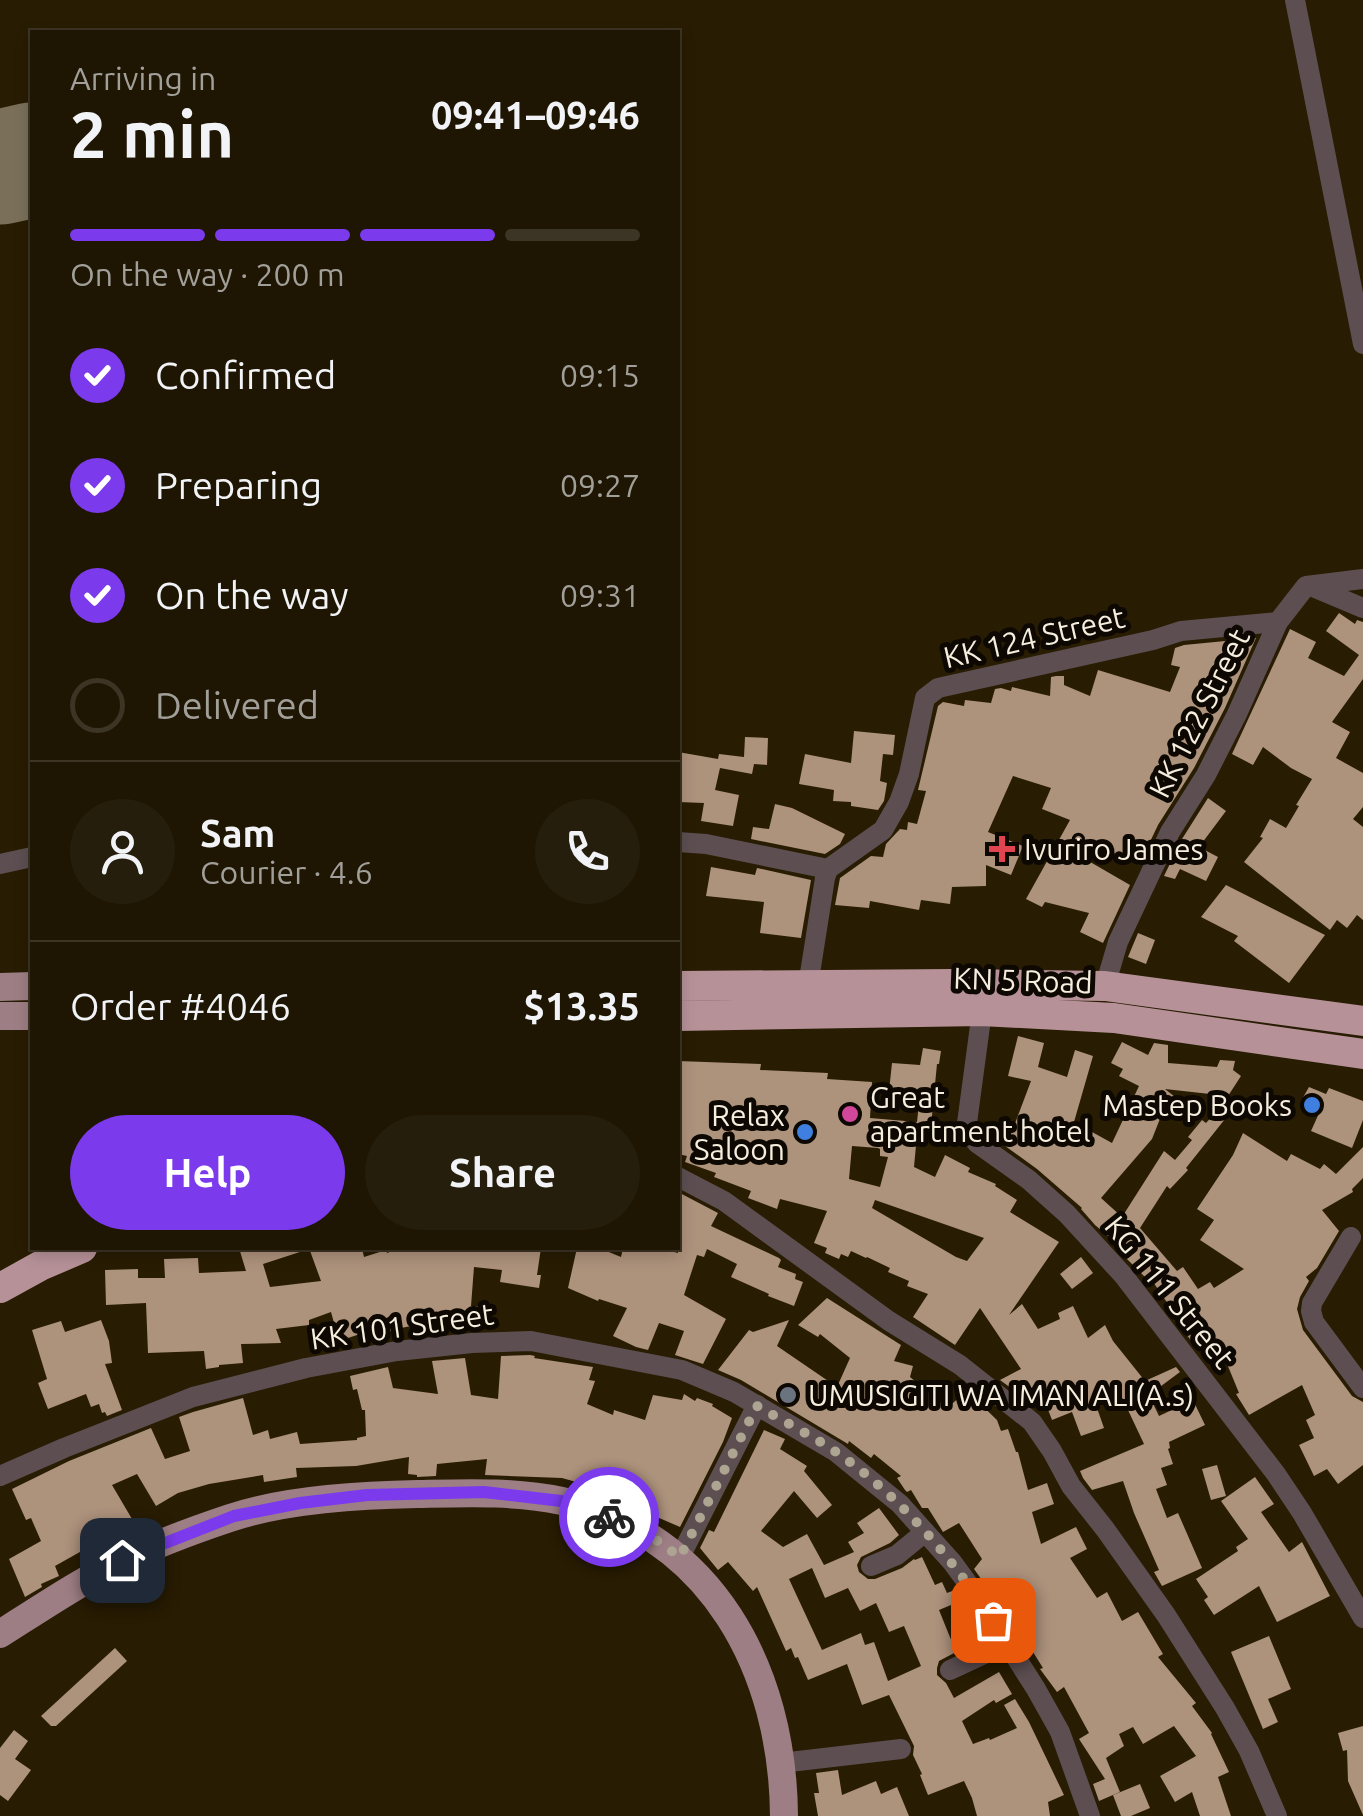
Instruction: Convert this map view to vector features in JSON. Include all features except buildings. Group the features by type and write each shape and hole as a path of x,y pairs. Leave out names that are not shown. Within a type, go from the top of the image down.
{"highway":[{"name":"KN 5 Road","path":"680,986 1104,986 1363,1022"},
{"name":"KN 5 Road","path":"680,1016 982,1011 1114,1018 1363,1054"},
{"path":"0,1288 77,1250"}],"main road":[{"path":"0,987 30,986"},
{"path":"0,1016 30,1016"},
{"path":"0,1634 122,1560 234,1516 350,1497 484,1492 561,1501 648,1534 680,1557 722,1604 744,1639 771,1715 784,1782 784,1816"}],"street":[{"path":"1295,0 1363,344"},
{"path":"1311,586 1363,579"},
{"name":"KK 122 Street","path":"1104,986 1118,942 1170,832 1206,775 1278,622 1306,586 1311,586"},
{"path":"1311,586 1363,608"},
{"name":"KK 124 Street","path":"828,870 884,830 909,774 921,708 925,698 938,688 1181,631 1278,622"},
{"path":"680,842 828,870 808,986"},
{"path":"0,864 30,857"},
{"name":"KG 111 Street","path":"982,1011 968,1122 970,1134 1067,1214 1123,1275 1276,1474 1363,1618"},
{"path":"680,1178 724,1201 889,1321 960,1366 1032,1422 1071,1486 1166,1615 1225,1708 1249,1751 1276,1816"},
{"path":"1351,1237 1311,1311 1314,1322 1363,1388"},
{"name":"KK 101 Street","path":"0,1476 193,1398 306,1368 397,1351 532,1340 682,1370 757,1406 836,1452 900,1504 952,1562 1008,1643 1060,1732 1090,1816"},
{"path":"680,1557 757,1406"},
{"path":"871,1566 897,1555 925,1532"},
{"path":"950,1670 1008,1643"},
{"path":"781,1763 900,1748"}],"runway":[{"path":"0,167 30,160"}],"way so far":[{"path":"609,1517 648,1534 680,1557 757,1406 836,1452 900,1504 952,1562 993,1620"}],"place":[{"name":"Ivuriro James","path":"1002,849"},
{"name":"Mastep Books","path":"1312,1105"},
{"name":"Great apartment hotel","path":"850,1114"},
{"name":"Relax Saloon","path":"805,1132"},
{"name":"UMUSIGITI WA IMAN ALI(A.s)","path":"788,1395"}],"route":[{"path":"122,1560 234,1516 367,1495 484,1492 561,1501 609,1517"}]}
